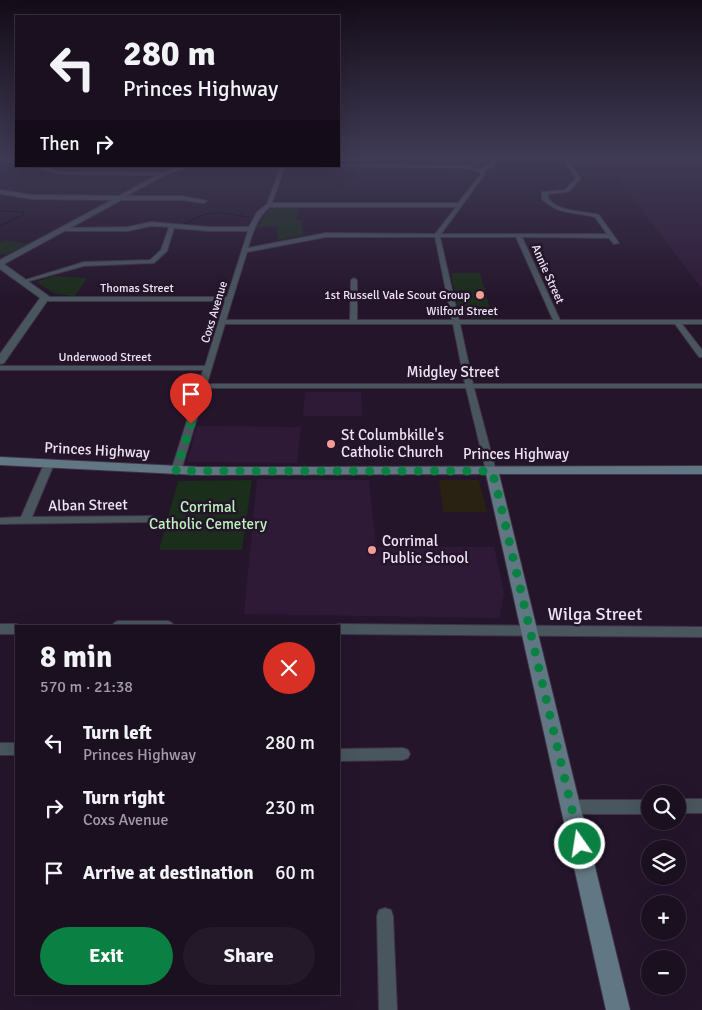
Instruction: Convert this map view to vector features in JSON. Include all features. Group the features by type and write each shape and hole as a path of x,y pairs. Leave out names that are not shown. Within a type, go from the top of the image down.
{"main road":[{"name":"Princes Highway","path":"0,461 176,471 702,470"},
{"path":"491,471 498,490 618,1010"}],"street":[{"path":"0,361 44,300 44,297 0,264 109,204"},
{"path":"551,204 565,211 597,216 616,242"},
{"path":"269,205 459,205"},
{"name":"Coxs Avenue","path":"176,471 204,386 251,229 259,214 269,205"},
{"path":"459,205 437,235 469,386 491,471"},
{"path":"64,229 128,229 150,224 210,229 251,229"},
{"path":"24,282 84,264 152,262 164,251 172,225"},
{"path":"246,250 326,234 611,236"},
{"name":"Annie Street","path":"518,235 557,321"},
{"path":"353,322 354,280"},
{"name":"Thomas Street","path":"44,300 230,300"},
{"name":"Wilford Street","path":"222,322 702,322"},
{"path":"677,322 702,356"},
{"name":"Underwood Street","path":"0,368 209,368"},
{"name":"Midgley Street","path":"204,386 702,386"},
{"name":"Alban Street","path":"26,520 49,464"},
{"name":"Alban Street","path":"0,521 152,519"},
{"path":"0,629 15,629"},
{"name":"Wilga Street","path":"340,629 702,632"},
{"path":"0,749 15,748"},
{"path":"340,755 403,754"},
{"path":"686,806 702,806"},
{"path":"571,807 641,807"},
{"path":"385,916 388,1010"}],"shaded area":[{"path":"637,204 702,204 702,289"},
{"path":"305,392 361,392 362,416 303,416"},
{"path":"197,426 301,427 297,463 187,462"},
{"name":"Corrimal Public School","path":"257,479 369,480 376,547 494,547 504,592 500,618 244,614"},
{"path":"439,480 479,480 487,512 443,512"}],"green space":[{"path":"274,207 299,207 296,221 301,220 303,235 278,240 277,225 257,228 265,214"},
{"path":"4,240 28,244 6,255 0,254 0,242"},
{"path":"451,273 480,273 493,319 460,317"},
{"path":"54,276 87,278 75,296 56,294 36,282"},
{"name":"Corrimal Catholic Cemetery","path":"252,480 242,550 159,550 178,481"}],"waterway":[{"path":"0,211 24,212 23,215 0,226"},
{"path":"184,224 202,216 216,213 249,217"}],"place":[{"name":"1st Russell Vale Scout Group","path":"480,295"},
{"name":"St Columbkille's Catholic Church","path":"331,444"},
{"name":"Corrimal Public School","path":"372,550"}],"route":[{"path":"191,424 176,471 491,471 495,481 580,844"}]}
